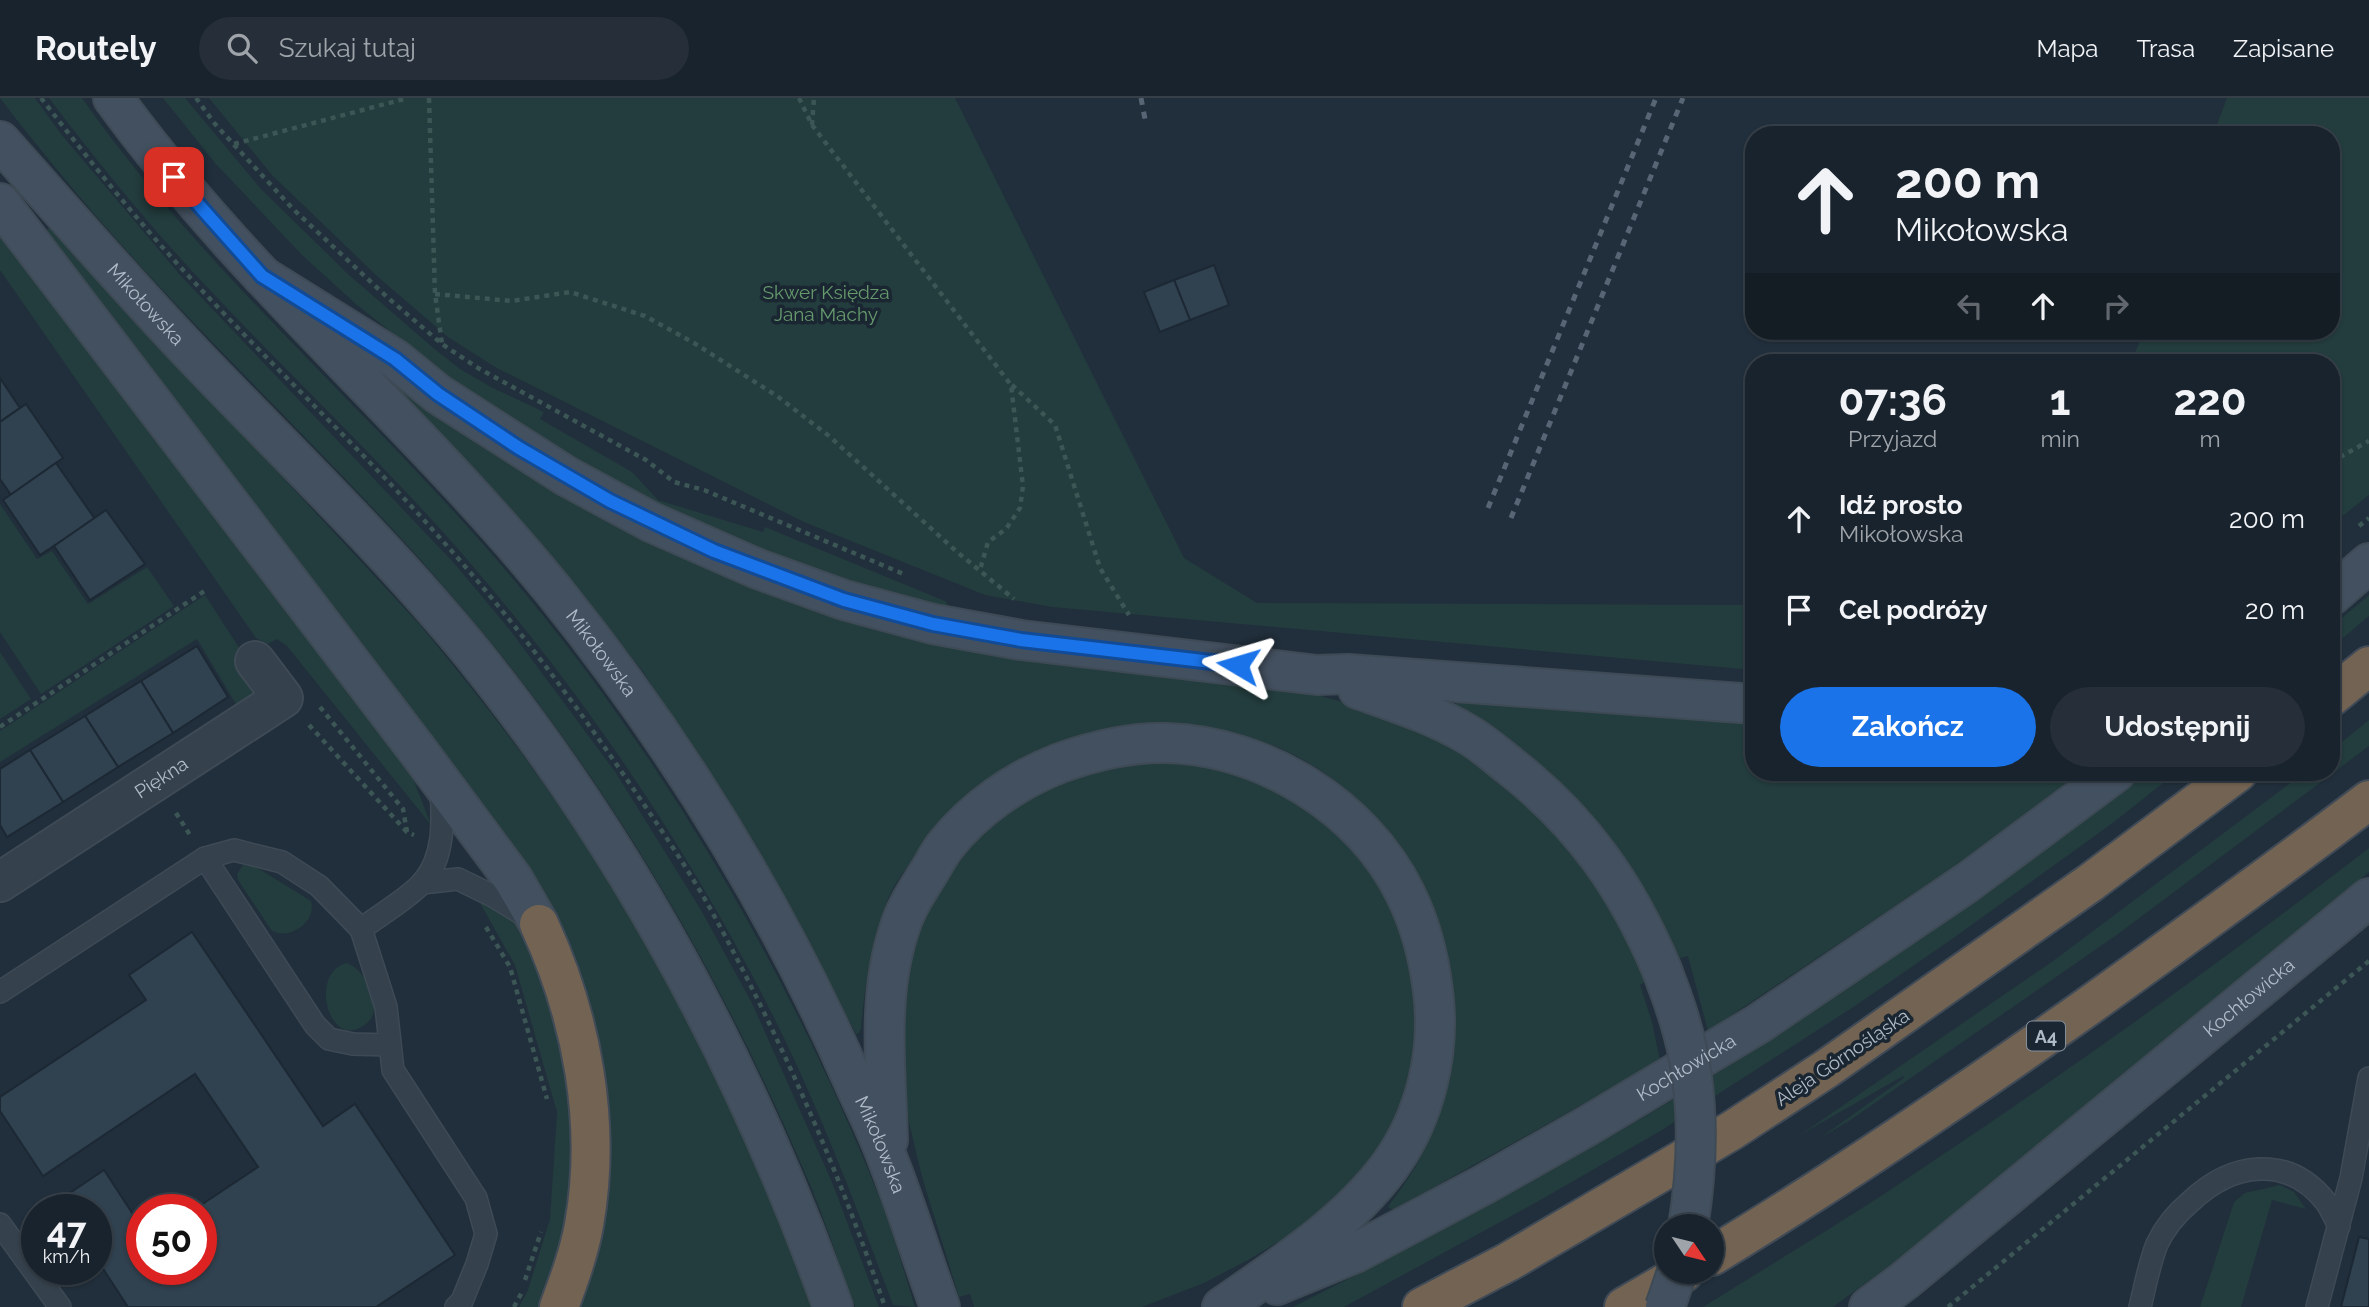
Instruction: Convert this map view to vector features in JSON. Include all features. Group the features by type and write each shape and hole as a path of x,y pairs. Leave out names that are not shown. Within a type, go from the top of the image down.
{"highway":[{"path":"2340,690 2369,666"},
{"name":"Aleja Górnośląska","path":"1422,1307 1519,1255 1741,1124 1826,1069 2069,899 2226,781"},
{"name":"A4","path":"1724,1248 1871,1156 1979,1083 2160,955 2369,800"},
{"path":"539,924 559,972 576,1027 586,1085 591,1153 584,1227 573,1270 559,1307"},
{"path":"1624,1307 1663,1284"}],"main road":[{"name":"Mikołowska","path":"113,98 158,158 262,276 517,547 563,603 688,775 766,902 814,995 888,1160 940,1307"},
{"name":"Mikołowska","path":"0,141 132,289 409,581 471,652 533,732 645,900 718,1035 788,1187 833,1307"},
{"path":"0,203 441,782 513,879 539,924"},
{"path":"262,276 395,359 447,400 566,476 651,522 758,569 844,600 933,624 1021,640 1317,674 1348,674 1745,703"},
{"path":"2340,568 2369,550"},
{"path":"2340,588 2369,563"},
{"path":"1317,674 1398,703 1469,735 1518,772 1569,819 1607,865 1628,897 1662,970 1681,1023 1695,1109 1690,1214"},
{"path":"888,1160 885,1009 886,979 891,953 910,902 943,848 964,825 1002,793 1028,777 1079,756 1110,749 1165,743 1188,745 1213,749 1275,769 1300,782 1337,808 1372,845 1404,890 1415,914 1431,971 1435,1035 1431,1068 1422,1103 1407,1138 1389,1167 1335,1224 1223,1307"},
{"name":"Kochłowicka","path":"1223,1307 1357,1252 1601,1118 1758,1024 1968,882 2104,781"},
{"name":"Kochłowicka","path":"1869,1307 1892,1294 2369,898"},
{"path":"1665,1307 1673,1284"}],"street":[{"path":"255,661 283,698"},
{"name":"Piękna","path":"0,882 283,698"}],"lane":[{"path":"361,929 422,883 434,863 443,824 441,782"},
{"path":"0,992 205,858 234,850 282,862 319,886 361,929 386,1007 393,1070 476,1198 486,1234 462,1301 456,1307"},
{"path":"205,858 315,1025 329,1039 353,1044 390,1045"},
{"path":"422,883 458,879 493,896 539,924"},
{"path":"2317,1307 2351,1178 2369,1078"},
{"path":"2140,1307 2157,1243 2178,1213 2202,1190 2229,1174 2257,1168 2275,1169 2293,1175 2326,1203 2339,1226"},
{"path":"0,1224 60,1307"}],"path":[{"path":"196,98 215,124 302,218 387,298 442,344 478,368 646,460 674,482 704,490 769,517"},
{"path":"234,144 408,98"},
{"path":"429,98 435,294 442,344"},
{"path":"799,98 812,125 1011,385 1055,425 1100,568 1133,621"},
{"path":"812,125 814,98"},
{"path":"435,294 512,301 570,292 646,316 694,343 797,412 1018,602"},
{"path":"980,570 988,542 1006,529 1020,508 1023,486 1011,385"},
{"path":"2340,457 2369,441"},
{"path":"0,727 206,590"},
{"path":"403,808 303,685 283,698 407,832"},
{"path":"458,879 510,967 551,1111"},
{"path":"1948,1307 2369,961"},
{"path":"514,1307 544,1222"}],"green space":[{"path":"0,98 35,98 61,134 181,276 454,563 510,630 616,773 701,910 752,1003 832,1182 879,1307 855,1307 811,1187 741,1033 660,885 568,743 517,676 426,566 145,271 107,229"},
{"path":"49,98 82,98 126,157 222,269 475,535 539,610 598,688 655,768 707,850 756,935 801,1022 881,1201 915,1307 893,1305 827,1135 783,1036 751,973 680,849 601,731 515,617 439,527 186,265 125,195"},
{"path":"163,98 185,98 261,189 349,275 437,351 460,369 491,387 544,412 540,419 632,472 658,500 763,532 765,527 945,601 947,608 852,584 744,546 589,471 473,397 357,305 302,255 215,163"},
{"name":"Skwer Księdza Jana Machy","path":"209,98 955,98 1184,558 1257,603 1745,605 1745,669 1052,607 985,595 804,522 495,367 448,337 378,277 272,175"},
{"path":"2227,98 2369,98 2369,495 2340,518 2340,354 2135,354 2140,340 2340,340 2340,126 2216,126"},
{"path":"50,227 420,625 538,776 603,872 664,976 692,1030 769,1194 811,1307 579,1307 605,1206 610,1164 605,1084 580,979 44,232"},
{"path":"0,231 411,773 431,825 287,646 277,639 268,644 256,638 0,270"},
{"path":"389,378 497,456 590,510 703,565 1321,696 1419,728 1468,757 1501,782 1559,839 1585,872 1629,942 1648,980 1640,985 1652,1022 1660,1061 1393,1210 1388,1207 1422,1154 1439,1111 1450,1068 1454,1023 1451,979 1442,936 1426,894 1404,855 1376,819 1353,796 1313,765 1269,744 1220,731 1172,725 1124,727 1078,736 1033,753 992,777 955,809 908,865 888,899 870,962 861,1028 856,1034 757,847 642,670 494,492"},
{"path":"0,504 37,559 52,551 88,604 147,567 174,606 41,694 0,632"},
{"path":"205,595 260,680 260,690 236,704 197,639 0,762 0,731"},
{"path":"2369,595 2369,616 2340,640 2340,619"},
{"path":"0,652 31,699 0,719"},
{"path":"1457,699 1745,722 1745,781 2072,781 1953,867 1708,1031 1688,956 1677,959 1643,890 1455,705"},
{"path":"2369,720 2369,746 2340,768 2340,744"},
{"path":"1169,759 1230,770 1277,788 1346,838 1372,870 1392,904 1414,976 1415,1031 1410,1068 1401,1101 1387,1134 1351,1188 1310,1223 1204,1283 1142,1307 974,1307 970,1294 959,1297 922,1177 902,1093 899,1026 908,950 935,889 975,836 1034,793 1110,765"},
{"path":"2137,781 2166,781 2114,822 1955,937 1855,1006 1662,1130 1537,1202 1344,1307 1293,1307 1527,1184 1699,1084 1856,983"},
{"path":"2293,781 2322,781 2118,934 1849,1121 1820,1138 1904,1078 1903,1076 1800,1135 2053,961"},
{"path":"2369,848 2369,872 1915,1247 1833,1307 1703,1307 1878,1198 2003,1114 2188,984"},
{"path":"243,865 256,867 311,901 312,908 306,922 287,933 272,931 238,880 237,874"},
{"path":"476,896 509,912 528,940 567,1051 575,1202 540,1307 519,1307 528,1290 550,1219 557,1112 515,965"},
{"path":"347,963 366,980 374,998 373,1015 368,1022 355,1030 343,1029 334,1021 328,1009 326,995 328,981 335,970"},
{"path":"2280,1185 2294,1192 2306,1209 2272,1200 2241,1307 2200,1307 2234,1202 2245,1193"}],"building":[{"path":"1214,265 1229,305 1190,320 1174,280"},
{"path":"1174,280 1190,320 1160,332 1144,292"},
{"path":"0,378 20,408 0,422"},
{"path":"26,404 63,458 11,495 0,479 0,422"},
{"path":"56,463 95,519 40,555 3,500"},
{"path":"106,510 145,564 90,600 54,546"},
{"path":"197,646 228,697 173,733 141,681"},
{"path":"141,681 173,733 118,767 85,716"},
{"path":"85,716 118,767 63,802 30,750"},
{"path":"30,750 63,802 7,837 0,825 0,769"},
{"path":"192,932 323,1126 355,1104 455,1255 376,1307 128,1307 112,1282 112,1194 68,1194 104,1170 126,1204 126,1285 217,1285 217,1194 258,1167 195,1074 43,1176 0,1111 0,1097 146,1000 129,975"},
{"path":"2359,1237 2369,1239 2369,1307 2341,1307"}],"railway":[{"path":"1141,98 1145,119"},
{"path":"1488,508 1656,98"},
{"path":"1511,518 1683,98"}],"route":[{"path":"174,177 262,276 395,359 438,394 519,448 610,501 714,551 844,600 933,624 1021,640 1238,665"}]}
